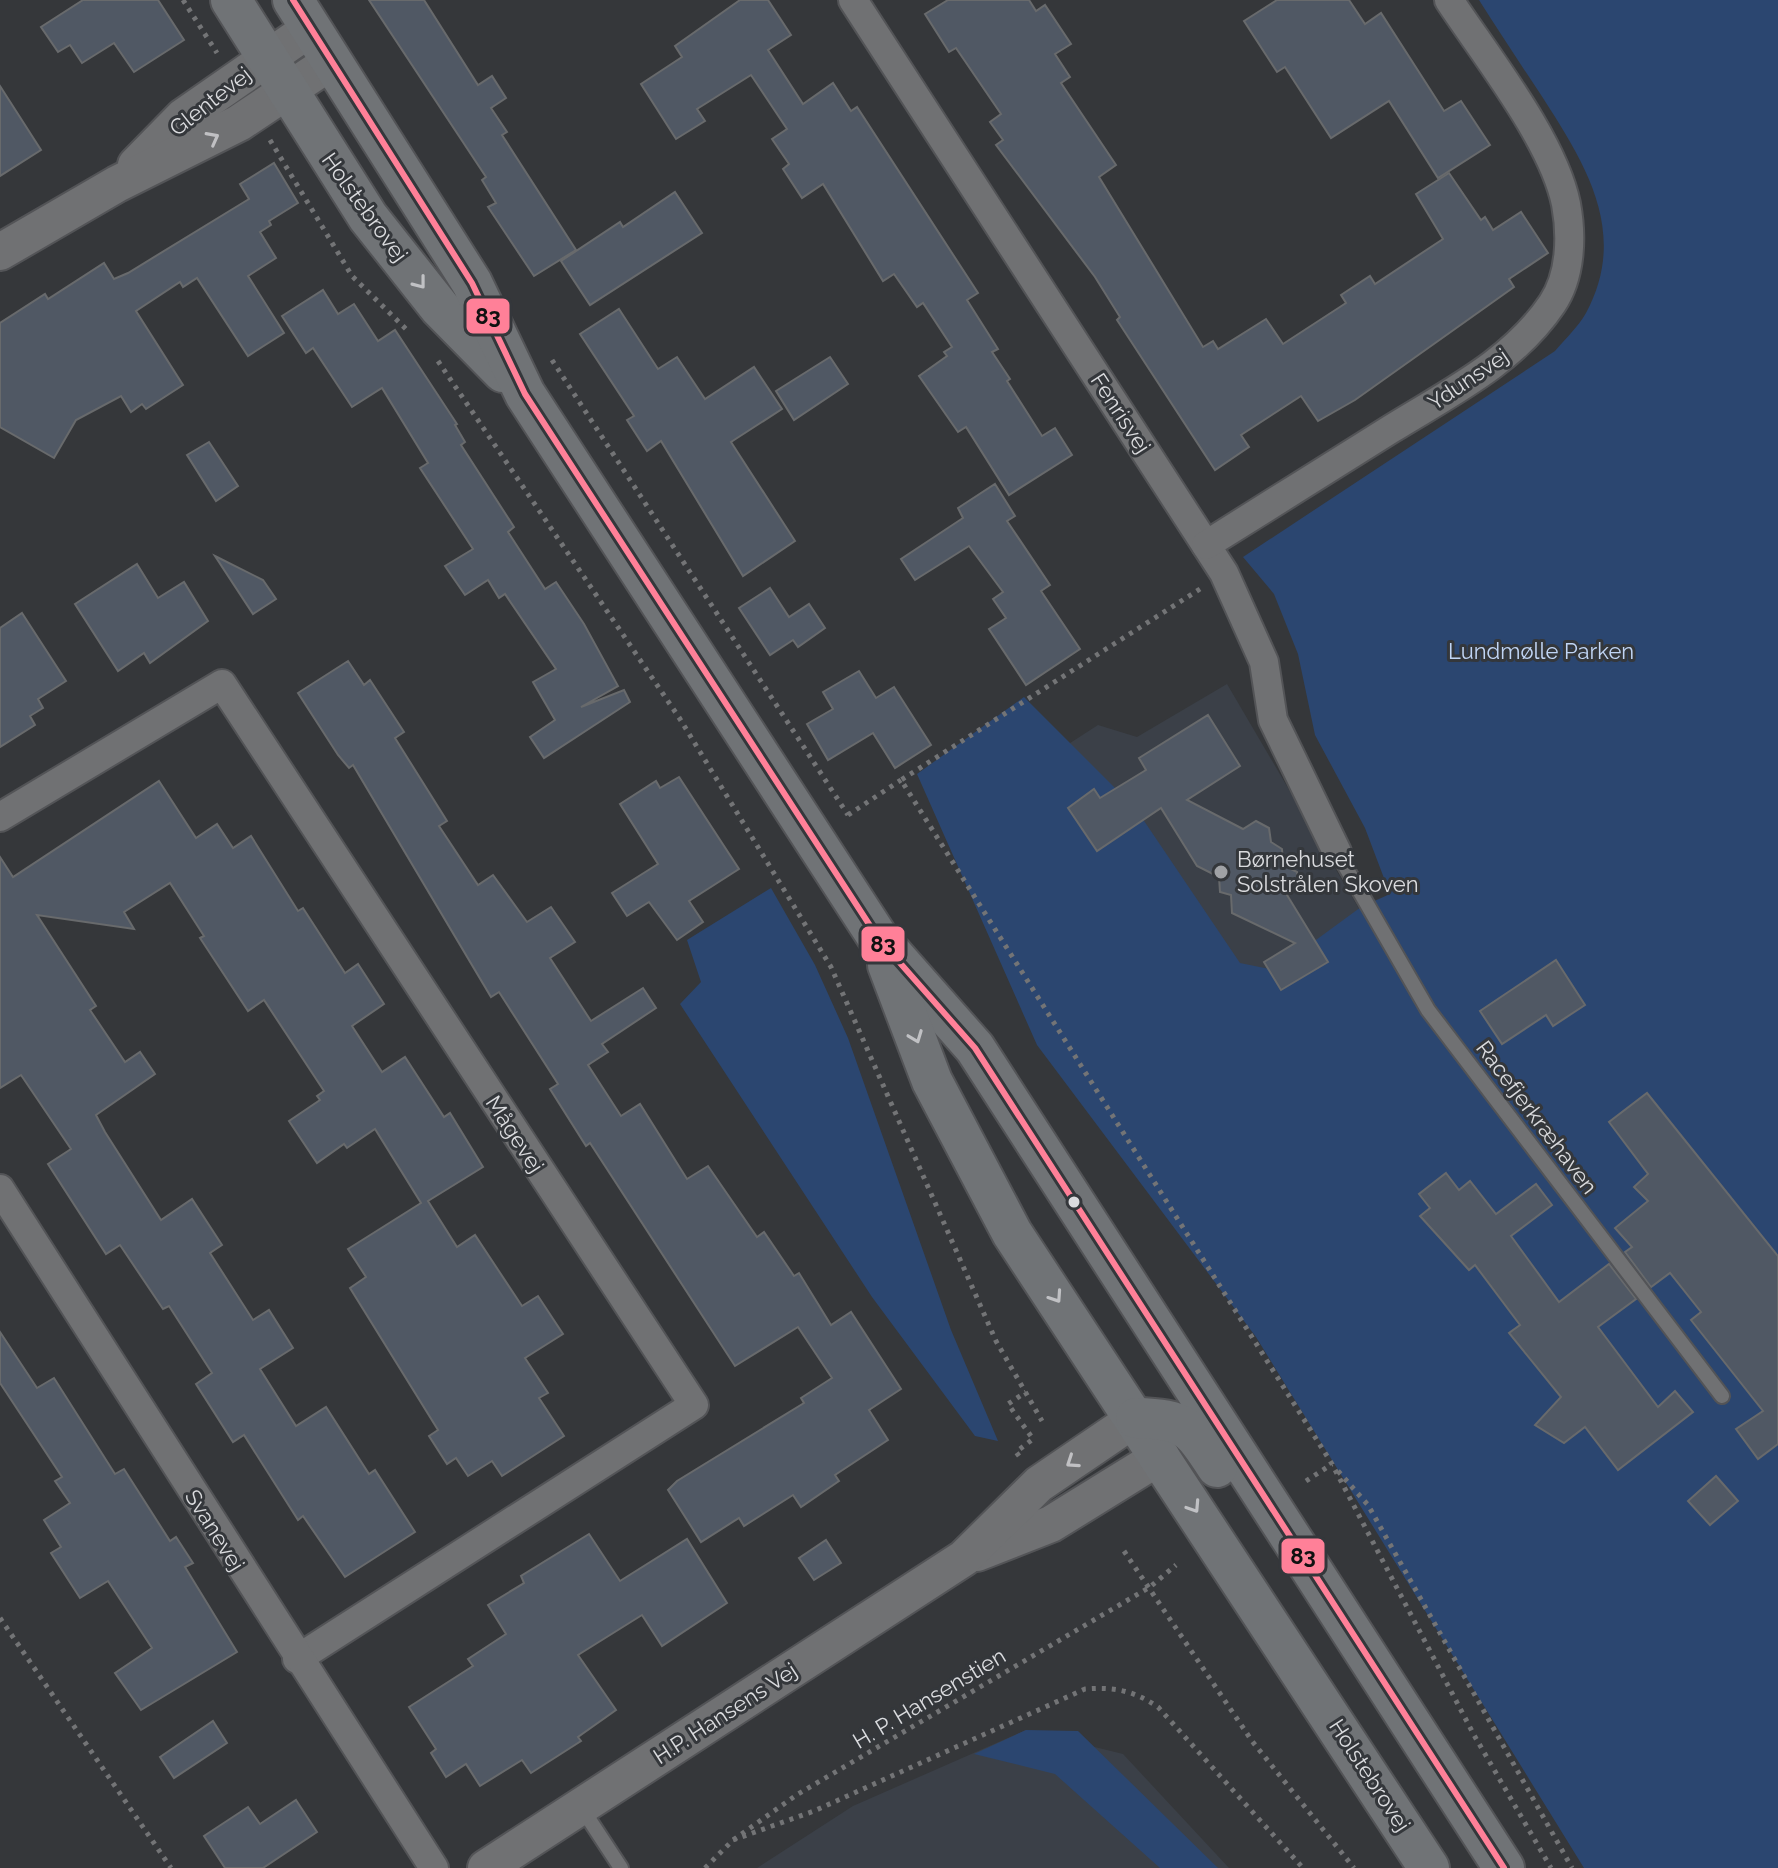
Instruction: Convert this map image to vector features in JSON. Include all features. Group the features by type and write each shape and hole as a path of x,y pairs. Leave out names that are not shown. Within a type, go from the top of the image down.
{"main road":[{"name":"Holstebrovej","path":"231,0 266,57 307,51"},
{"name":"Holstebrovej","path":"307,51 472,283 525,394 878,938 975,1048 1180,1425 1429,1868"},
{"name":"Holstebrovej","path":"307,51 368,217 440,308 525,394"},
{"name":"Holstebrovej","path":"878,938 932,1081 1012,1233 1136,1418"},
{"path":"1136,1418 1166,1419 1180,1425"},
{"name":"Holstebrovej","path":"1180,1425 1398,1702 1504,1868"}],"street":[{"name":"Fenrisvej","path":"853,0 1224,573 1264,662 1273,720 1337,852"},
{"name":"Ydunsvej","path":"1206,545 1502,360 1554,302 1564,277 1570,245 1566,203 1554,170 1522,111 1449,0"},
{"name":"Glentevej","path":"117,184 183,117 233,80 266,57 307,51"},
{"name":"Glentevej","path":"0,252 117,184 207,141 253,113 307,51"},
{"name":"Mågevej","path":"0,817 222,684 694,1405 297,1659"},
{"name":"Svanevej","path":"0,1189 297,1659 434,1868"},
{"name":"H.P. Hansens Vej","path":"486,1868 964,1558 1039,1484 1136,1418"},
{"name":"H.P. Hansens Vej","path":"964,1558 1051,1524 1180,1425"}],"lane":[{"name":"Racefjerkræhaven","path":"1337,852 1428,1010 1722,1396"},
{"path":"581,1807 621,1868"}],"path":[{"path":"183,0 233,80"},
{"path":"253,113 352,276 414,337"},
{"path":"544,347 848,815"},
{"path":"435,357 680,719 831,967 996,1341 1042,1421"},
{"path":"813,838 1224,573"},
{"path":"901,780 1332,1464 1474,1735 1551,1868"},
{"path":"1026,1392 1008,1404 1033,1439"},
{"path":"1306,1481 1332,1464"},
{"path":"1332,1464 1368,1505 1572,1868"},
{"path":"1124,1551 1252,1741 1354,1868"},
{"name":"H. P. Hansenstien","path":"705,1868 733,1840 798,1794 1150,1587 1176,1565"},
{"path":"0,1618 171,1868"},
{"path":"733,1840 814,1811 1085,1689 1109,1687 1136,1692 1158,1707 1303,1868"}],"shaded area":[{"name":"Børnehuset Solstrålen Skoven","path":"1227,684 1399,977 1275,1046 1033,767 1098,725 1137,737"},
{"path":"1026,1730 1123,1754 1229,1868 757,1868 853,1806"}],"green space":[{"name":"Lundmølle Parken","path":"1479,0 1778,0 1778,1868 1584,1868 1256,1337 1037,1045 917,774 1024,697 1136,809 1240,963 1275,970 1361,907 1390,894 1365,828 1315,735 1298,654 1274,594 1243,557 1555,351 1586,313 1598,284 1603,255 1603,227 1597,201 1574,149"},
{"path":"771,888 815,965 848,1038 951,1330 998,1441 975,1436 872,1297 680,1004 701,982 687,940"},
{"path":"1026,1730 1078,1731 1218,1868 1160,1868 1055,1774 974,1754"}],"building":[{"path":"83,0 158,0 184,40 134,72 114,43 82,63 70,45 58,52 41,27"},
{"path":"369,0 424,0 478,85 492,76 506,98 491,108 507,132 502,135 576,250 534,276 488,207 496,203 482,180 486,177"},
{"path":"740,0 768,0 791,35 768,50 803,104 833,83 851,111 857,107 978,293 967,300 998,349 992,352 1010,379 1007,381 1042,436 1055,428 1072,455 1009,495 966,427 958,432 919,376 947,356 944,352 952,347 923,303 917,307 894,274 883,281 823,184 802,198 783,169 789,164 772,139 787,129 751,75 697,109 705,121 676,139 641,84 682,57 675,46"},
{"path":"948,0 1029,0 1036,11 1045,5 1071,44 1055,54 1070,77 1061,83 1116,165 1099,177 1203,347 1213,341 1218,349 1266,319 1283,344 1346,303 1341,295 1370,276 1375,284 1443,239 1416,194 1449,173 1481,220 1485,217 1493,230 1521,212 1548,253 1509,279 1514,287 1355,400 1318,421 1301,396 1241,435 1249,447 1215,470 1117,320 1120,317 1095,277 996,145 1003,140 990,122 1001,114 956,48 949,52 925,14"},
{"path":"1277,0 1349,0 1365,24 1381,13 1444,111 1461,101 1490,145 1438,178 1389,101 1331,138 1285,67 1277,72 1244,21"},
{"path":"0,86 41,150 0,176"},
{"path":"274,163 298,203 269,221 271,225 260,232 276,258 248,276 284,333 248,356 197,278 183,287 180,282 136,311 183,385 146,409 142,404 131,412 121,396 76,420 54,458 0,427 0,323 45,294 48,299 104,263 114,279 128,273 249,199 240,184"},
{"path":"675,192 702,233 590,305 561,261 620,222 623,227"},
{"path":"323,290 338,314 354,304 378,341 395,330 457,424 465,442 461,445 514,527 508,532 545,589 556,582 584,624 618,686 581,707 624,690 630,702 544,758 530,737 555,720 533,682 556,669 505,594 499,598 488,580 465,595 445,566 473,549 420,468 428,463 382,388 352,407 313,348 306,353 282,316"},
{"path":"619,309 658,369 677,357 705,399 754,367 782,409 731,442 795,541 743,576 661,441 647,451 627,420 634,416 580,334"},
{"path":"830,357 848,384 794,420 776,391"},
{"path":"209,442 238,486 216,501 187,455"},
{"path":"995,484 1015,516 1007,521 1050,585 1041,591 1080,649 1026,685 989,629 1006,618 993,599 1003,592 969,546 915,580 901,559 963,518 958,508"},
{"path":"215,556 263,580 276,599 253,614"},
{"path":"137,564 158,598 184,582 208,621 150,663 144,653 118,671 75,604"},
{"path":"770,588 789,617 809,604 825,628 798,647 793,640 770,655 739,608"},
{"path":"22,613 66,681 38,699 43,708 30,716 35,725 0,747 0,628"},
{"path":"348,661 364,685 370,680 404,732 395,738 447,821 439,826 478,885 493,875 527,922 551,907 575,942 550,958 591,1021 643,988 656,1008 602,1044 608,1052 588,1065 621,1116 640,1104 687,1179 708,1166 757,1237 764,1232 794,1276 799,1273 831,1325 851,1312 901,1389 869,1410 888,1440 835,1475 839,1481 801,1507 793,1495 744,1526 739,1518 701,1542 668,1490 677,1481 804,1403 801,1398 832,1378 798,1327 735,1366 590,1143 586,1146 550,1089 558,1084 499,992 491,997 353,765 349,768 338,755 298,693"},
{"path":"859,671 876,698 894,687 931,745 895,768 873,733 828,760 807,724 833,709 823,692"},
{"path":"1208,715 1240,766 1187,800 1243,829 1256,821 1269,828 1271,842 1282,849 1283,865 1297,872 1298,887 1287,895 1328,962 1281,990 1264,962 1295,943 1232,913 1231,895 1220,892 1219,877 1197,866 1161,808 1097,851 1068,808 1094,789 1100,798 1146,770 1139,758"},
{"path":"679,777 739,869 689,901 703,922 677,940 649,902 627,916 612,893 658,864 620,804 656,781 660,788"},
{"path":"159,781 196,838 217,824 233,848 251,836 298,911 303,908 345,973 358,964 384,1004 352,1026 382,1072 405,1057 444,1117 450,1113 483,1167 428,1201 457,1247 475,1235 522,1306 538,1296 563,1334 525,1358 548,1393 539,1398 564,1436 502,1476 492,1461 468,1476 456,1458 447,1464 429,1436 438,1430 350,1288 366,1277 348,1249 421,1203 375,1129 347,1148 344,1144 317,1163 289,1121 320,1100 317,1096 324,1091 264,1000 248,1011 200,938 204,936 170,883 124,912 134,929 37,915 96,1006 90,1010 125,1062 140,1052 155,1074 96,1115 105,1132 161,1220 192,1199 222,1245 210,1253 253,1320 269,1310 293,1348 260,1369 296,1426 326,1407 369,1474 375,1470 415,1532 345,1577 303,1516 298,1520 244,1435 233,1442 196,1384 212,1373 169,1306 163,1309 120,1245 106,1254 48,1164 71,1149 21,1075 0,1088 0,857 13,877"},
{"path":"1556,960 1585,1005 1553,1026 1546,1015 1502,1044 1480,1011"},
{"path":"1647,1093 1778,1256 1778,1444 1758,1459 1736,1429 1763,1411 1691,1320 1701,1312 1670,1273 1651,1287 1625,1252 1632,1247 1615,1228 1648,1201 1634,1187 1648,1174 1609,1122"},
{"path":"1446,1173 1459,1190 1470,1181 1496,1214 1536,1184 1552,1205 1511,1236 1559,1302 1609,1264 1636,1299 1598,1327 1658,1407 1675,1391 1693,1412 1618,1470 1585,1427 1564,1443 1535,1425 1561,1397 1509,1333 1520,1325 1475,1265 1469,1270 1420,1216 1430,1208 1419,1194"},
{"path":"0,1332 37,1388 54,1378 115,1474 124,1469 170,1541 176,1537 193,1563 185,1567 237,1652 141,1710 115,1673 152,1648 108,1581 80,1598 51,1553 61,1547 44,1520 70,1503 55,1481 62,1477 0,1383"},
{"path":"1716,1476 1738,1501 1710,1525 1688,1501"},
{"path":"589,1534 620,1581 687,1539 727,1603 662,1646 642,1615 578,1655 616,1710 578,1737 581,1741 531,1773 522,1760 480,1786 466,1764 446,1777 431,1753 436,1749 409,1707 473,1666 468,1659 506,1634 488,1605 524,1583 521,1576"},
{"path":"826,1540 841,1563 814,1580 799,1558"},
{"path":"213,1721 227,1743 174,1778 160,1757"},
{"path":"296,1800 317,1832 263,1868 225,1868 204,1836 248,1807 260,1824"}],"transit line":[{"name":"83","path":"293,0 472,283 525,394 878,938 975,1048 1504,1868"}],"place":[{"name":"Børnehuset Solstrålen Skoven","path":"1221,872"}]}
